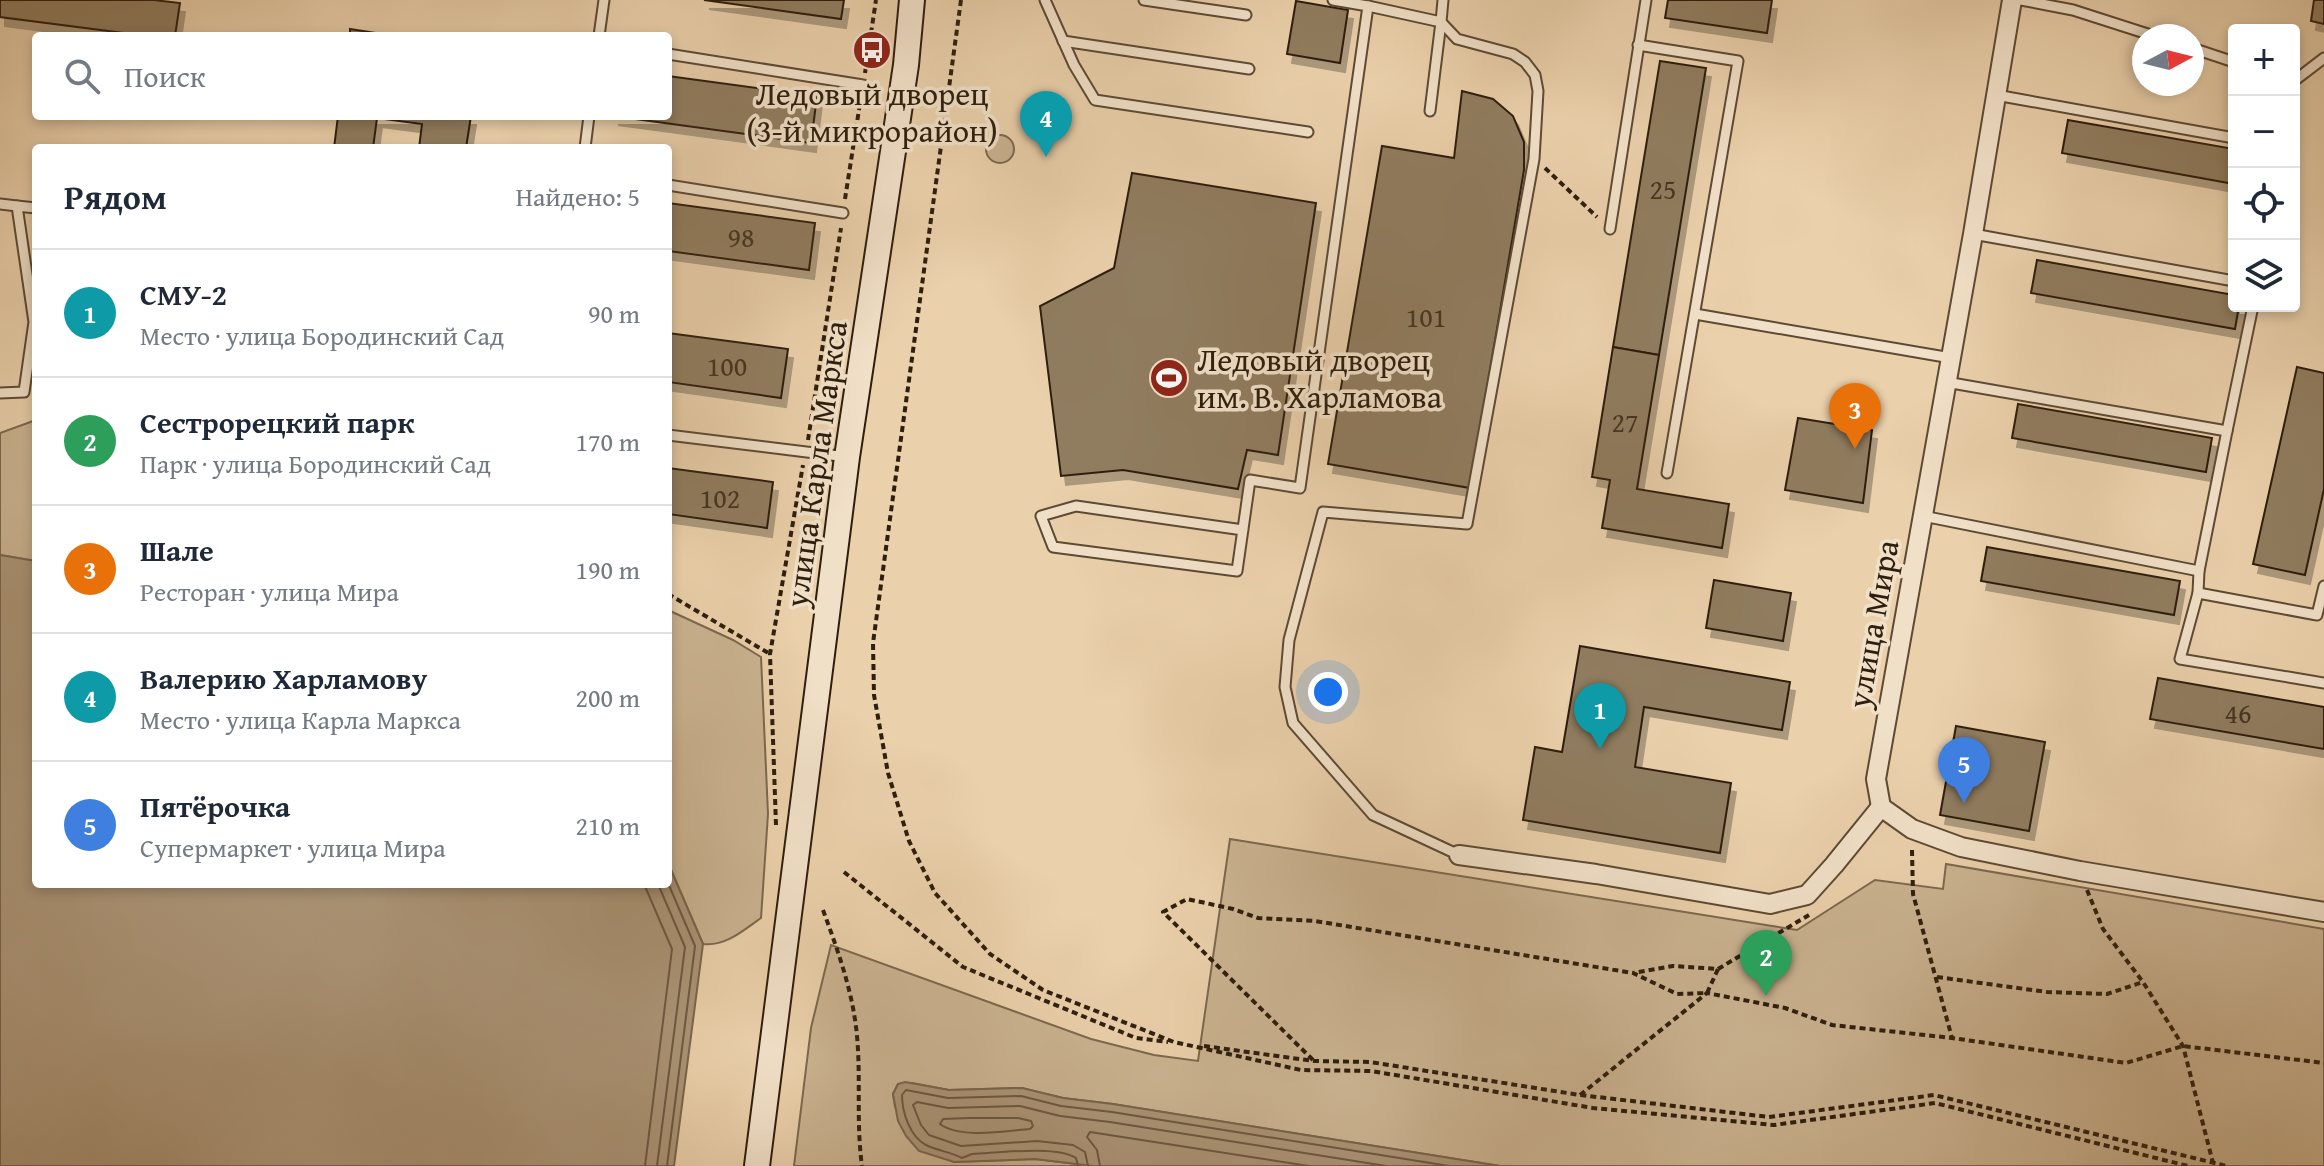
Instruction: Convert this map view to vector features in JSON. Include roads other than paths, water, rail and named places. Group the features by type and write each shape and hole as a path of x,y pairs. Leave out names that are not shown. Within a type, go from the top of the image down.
{"street":[{"name":"улица Карла Маркса","path":"757,1166 847,457 906,65 912,0"},
{"name":"улица Мира","path":"1881,807 1876,779 2012,0"},
{"path":"1459,855 1596,874 1770,904 1807,895 1881,807 1912,829 1961,847 2080,871 2324,912"}],"lane":[{"path":"600,32 604,0"},
{"path":"1045,0 1074,65 1095,100 1308,132"},
{"path":"1144,0 1246,15"},
{"path":"1333,0 1441,22 1457,39 1513,54 1525,62 1535,75 1538,91 1534,159 1467,524 1323,512 1289,640 1285,687 1293,723 1373,815 1459,855"},
{"path":"1430,111 1443,0"},
{"path":"1610,229 1646,0"},
{"path":"2021,0 2074,5 2132,27"},
{"path":"1243,530 1076,506 1041,516 1053,547 1237,571 1243,530 1250,480 1300,488 1368,6"},
{"path":"1063,41 1249,69"},
{"path":"1638,45 1738,61 1667,473"},
{"path":"2204,52 2228,60"},
{"path":"672,55 863,85"},
{"path":"2300,76 2324,58"},
{"path":"1996,95 2228,137"},
{"path":"586,144 588,120"},
{"path":"672,186 843,213"},
{"path":"0,204 32,208"},
{"path":"17,206 32,303"},
{"path":"1973,234 2228,280"},
{"path":"2252,312 2199,571 2198,593 2180,659 2324,683"},
{"path":"1695,314 1951,358"},
{"path":"0,393 24,392 32,341"},
{"path":"1946,382 2227,431"},
{"path":"672,435 847,457"},
{"path":"1923,516 2199,571"},
{"path":"2198,593 2317,615 2324,586"}],"water":[{"path":"0,555 32,560 32,888 672,888 672,872 703,944 674,1166 0,1166"},
{"path":"905,1082 949,1090 1022,1088 1063,1098 1500,1166 1093,1166 1035,1159 954,1162 919,1151 906,1136 898,1121 893,1094 898,1084"}],"place":[{"name":"Ледовый дворец (3-й микрорайон)","path":"872,50"},
{"name":"Валерию Харламову","path":"1046,157"},
{"name":"Ледовый дворец им. В. Харламова","path":"1169,378"},
{"name":"Шале","path":"1855,449"},
{"name":"СМУ-2","path":"1600,749"},
{"name":"Пятёрочка","path":"1964,803"},
{"name":"Сестрорецкий парк","path":"1766,996"}]}
